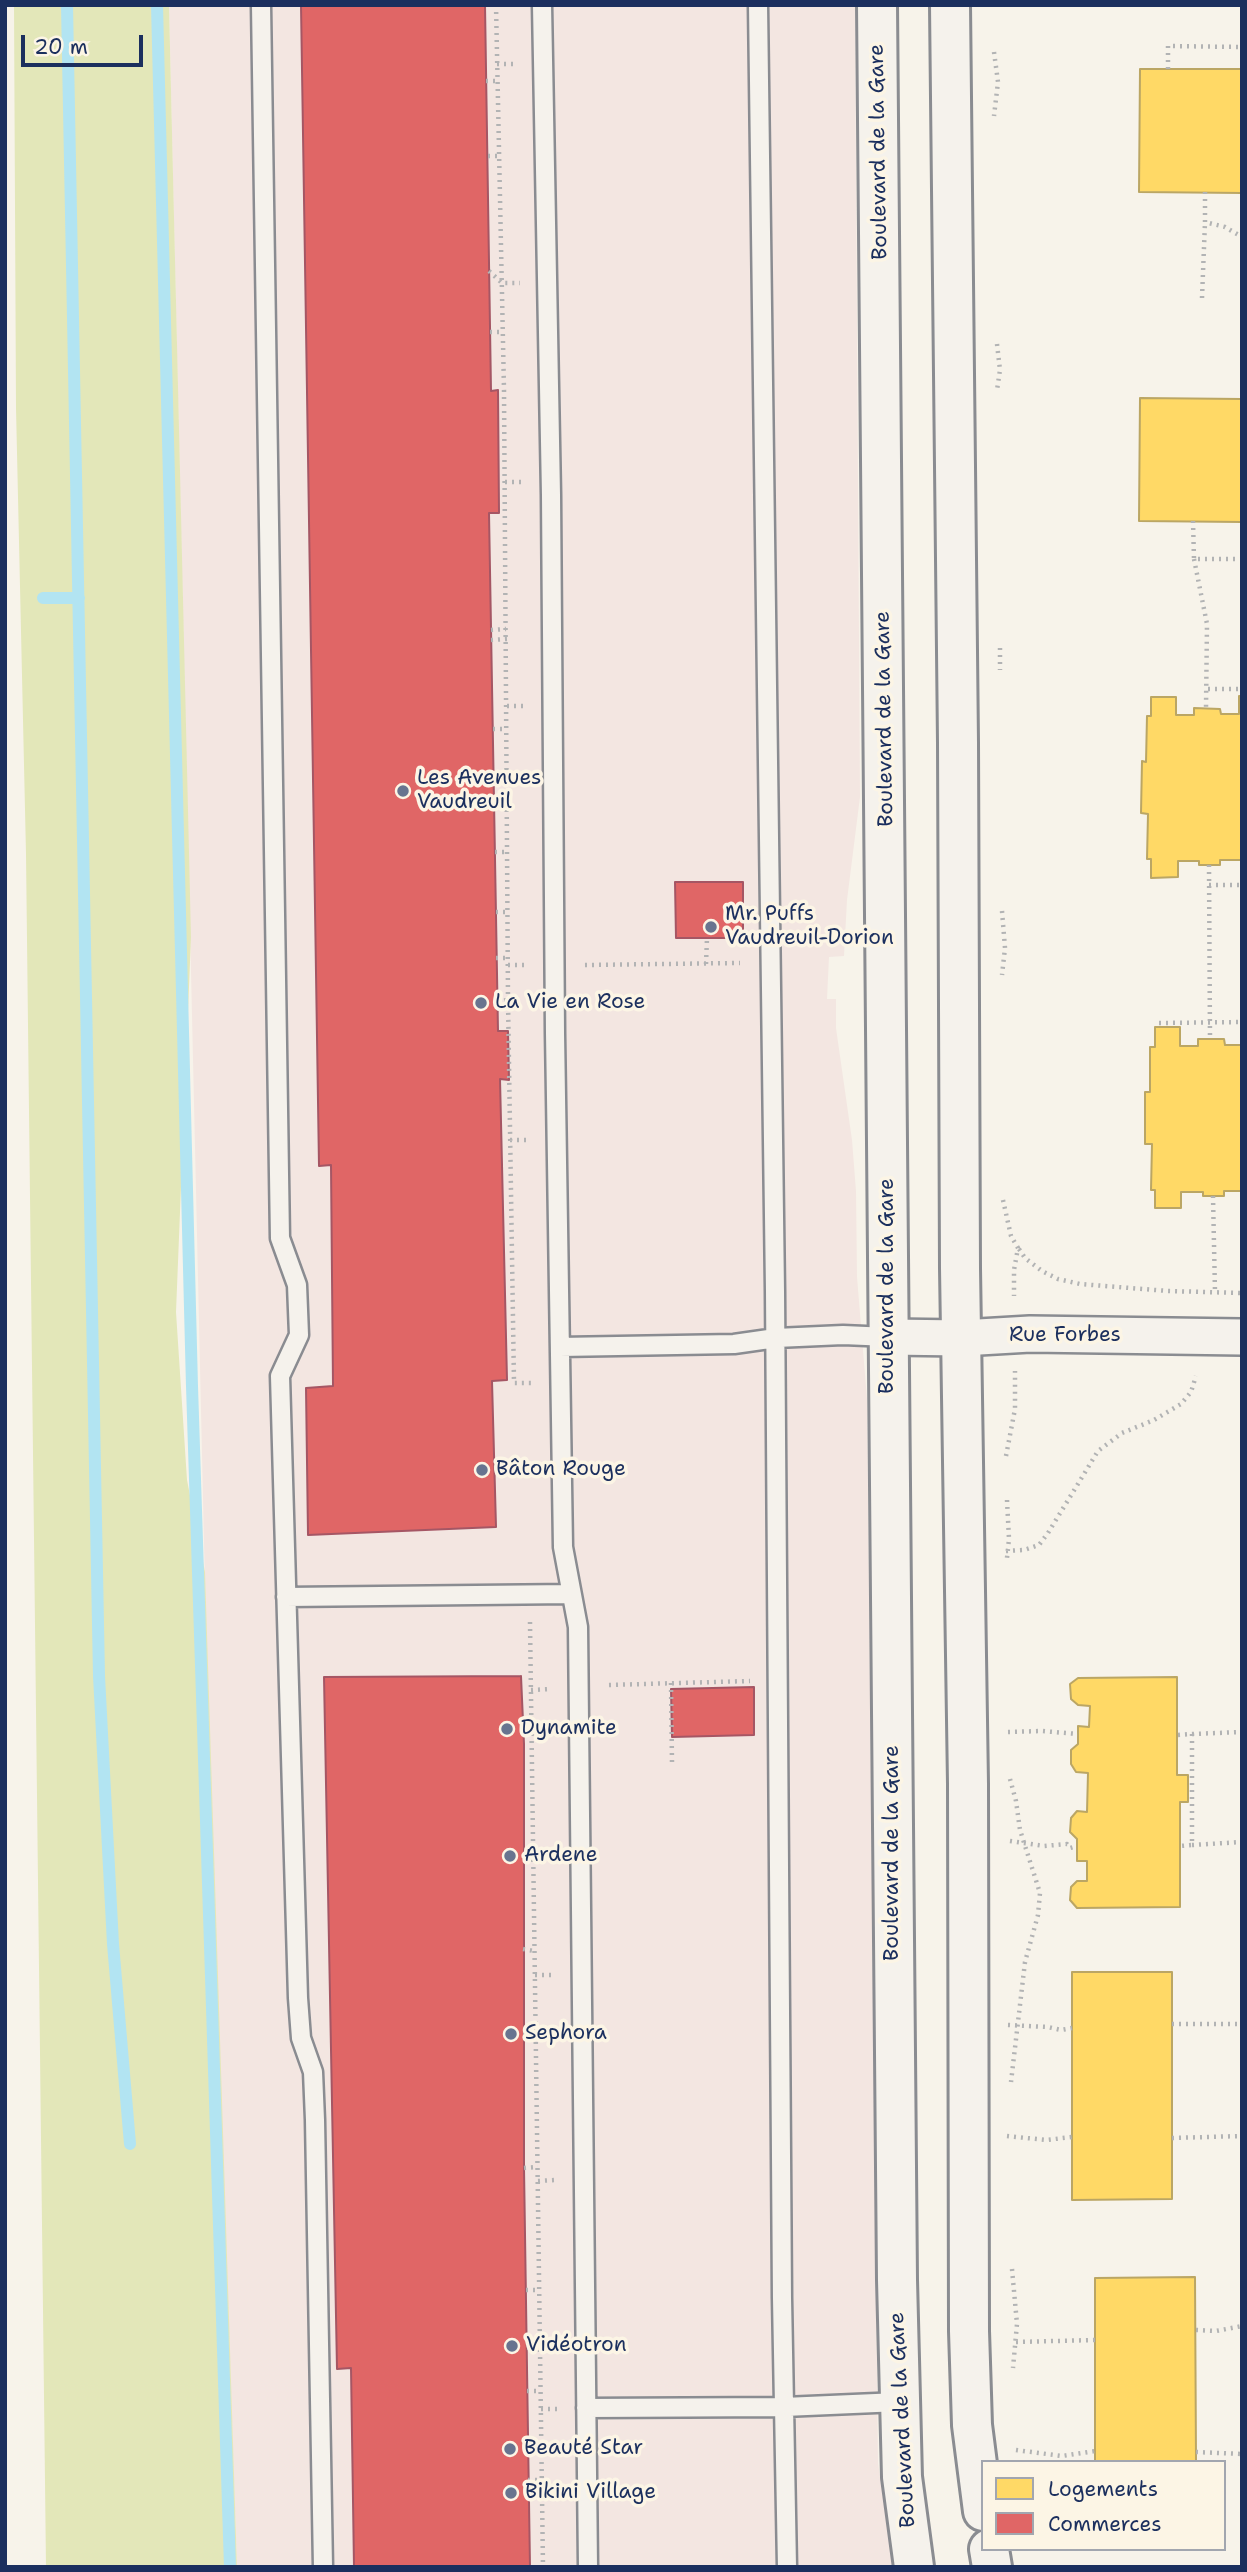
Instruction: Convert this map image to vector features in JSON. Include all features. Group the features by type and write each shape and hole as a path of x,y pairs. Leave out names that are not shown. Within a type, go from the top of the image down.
{"main road":[{"name":"Boulevard de la Gare","path":"877,5 900,2402 902,2477 914,2567"},
{"path":"950,5 968,1756 969,2342 972,2425 981,2495"}],"street":[{"name":"Rue Forbes","path":"889,1337 962,1338 1030,1334 1242,1337"}],"lane":[{"path":"261,5 280,1238 297,1285 299,1335 280,1376 298,1998 301,2038 313,2071 315,2120 323,2567"},
{"path":"542,5 551,495 555,1033 563,1547 578,1627 588,2567"},
{"path":"758,5 776,1338 787,2567"},
{"path":"560,1347 734,1344 776,1338 843,1335 889,1337"},
{"path":"286,1597 571,1594"},
{"path":"586,2408 784,2407 900,2402"}],"path":[{"path":"496,5 505,455 513,1383 531,1383 532,1397"},
{"path":"1168,69 1168,46 1242,47"},
{"path":"497,65 519,64"},
{"path":"486,81 498,81"},
{"path":"488,156 499,156"},
{"path":"1202,298 1205,192"},
{"path":"1205,222 1226,227 1242,237"},
{"path":"489,271 502,283 521,283"},
{"path":"490,332 503,332"},
{"path":"498,456 505,455"},
{"path":"505,482 525,482"},
{"path":"1193,521 1194,559 1207,624 1206,708"},
{"path":"1194,559 1242,559"},
{"path":"491,630 506,629"},
{"path":"491,640 507,639"},
{"path":"1208,689 1242,689"},
{"path":"507,706 530,706"},
{"path":"493,729 507,729"},
{"path":"495,852 508,852"},
{"path":"1209,866 1210,1039"},
{"path":"1209,885 1242,885"},
{"path":"496,912 508,912"},
{"path":"706,964 707,938"},
{"path":"496,958 508,958"},
{"path":"573,965 747,963"},
{"path":"497,1001 508,1000"},
{"path":"1159,1023 1242,1022"},
{"path":"500,1126 510,1125"},
{"path":"510,1140 536,1140"},
{"path":"1213,1196 1215,1292"},
{"path":"1018,1248 1025,1258 1042,1270 1069,1282 1168,1291 1242,1293"},
{"path":"504,1251 512,1250"},
{"path":"506,1356 513,1355"},
{"path":"1001,1552 1024,1550 1039,1545 1098,1451 1122,1433 1154,1420 1181,1404 1191,1392 1196,1377"},
{"path":"1006,1461 1015,1409 1014,1397"},
{"path":"532,1452 533,1478"},
{"path":"494,1468 533,1466"},
{"path":"530,1621 543,2567"},
{"path":"597,1686 755,1680"},
{"path":"671,1683 672,1763"},
{"path":"531,1690 551,1689"},
{"path":"1004,1742 1005,1732 1078,1734"},
{"path":"1178,1734 1242,1732"},
{"path":"1192,1734 1192,1845"},
{"path":"524,1744 531,1743"},
{"path":"1008,1774 1015,1794 1023,1842 1040,1893 1040,1904 1025,1962 1010,2093"},
{"path":"1010,1841 1044,1846 1067,1844 1070,1848 1077,1846"},
{"path":"1180,1846 1242,1842"},
{"path":"524,1856 533,1857"},
{"path":"523,1949 534,1951"},
{"path":"535,1975 560,1975"},
{"path":"1172,2025 1242,2024"},
{"path":"1003,2025 1061,2030 1072,2028"},
{"path":"523,2033 536,2032"},
{"path":"1008,2125 1008,2148"},
{"path":"997,2134 1046,2140 1072,2137"},
{"path":"1172,2138 1242,2136"},
{"path":"524,2168 538,2167"},
{"path":"538,2181 559,2179"},
{"path":"1011,2261 1017,2324 1013,2369"},
{"path":"526,2290 540,2290"},
{"path":"1196,2330 1216,2331 1242,2326"},
{"path":"1005,2343 1096,2340"},
{"path":"527,2348 540,2347"},
{"path":"527,2391 541,2391"},
{"path":"541,2409 566,2409"},
{"path":"527,2448 542,2448"},
{"path":"1014,2450 1062,2456 1095,2451"},
{"path":"1196,2452 1242,2454"},
{"path":"528,2480 542,2480"}],"shaded area":[{"path":"169,5 855,5 860,797 847,900 844,956 829,957 827,999 836,999 836,1028 852,1140 856,1191 857,1277 867,1399 878,2463 893,2567 237,2567 208,1717"}],"green space":[{"path":"14,5 169,5 191,937 176,1312 187,1480 205,1572 237,2567 46,2567 26,854 16,408"}],"building: Logements":[{"path":"1140,69 1242,69 1242,193 1139,192"},
{"path":"1140,398 1242,399 1242,522 1139,521"},
{"path":"1239,696 1242,696 1242,860 1220,860 1220,865 1178,861 1178,877 1151,878 1151,859 1147,859 1148,814 1141,813 1142,761 1146,762 1147,716 1151,716 1151,697 1176,697 1176,715 1194,715 1194,708 1220,709 1221,714 1239,714"},
{"path":"1155,1027 1180,1027 1180,1046 1198,1046 1198,1039 1224,1039 1225,1045 1242,1045 1242,1191 1224,1191 1224,1196 1181,1192 1181,1208 1155,1208 1155,1190 1151,1190 1152,1144 1145,1144 1145,1092 1150,1092 1150,1047 1155,1047"},
{"path":"1177,1677 1177,1775 1188,1775 1188,1802 1180,1802 1180,1907 1077,1908 1070,1900 1071,1887 1077,1881 1087,1881 1087,1861 1077,1861 1077,1839 1070,1832 1071,1818 1077,1811 1087,1812 1088,1773 1076,1772 1071,1764 1071,1750 1078,1744 1078,1726 1089,1727 1090,1706 1078,1705 1071,1699 1070,1684 1078,1678"},
{"path":"1072,1972 1172,1972 1172,2199 1072,2200"},
{"path":"1195,2277 1196,2460 1095,2460 1095,2278"}],"building: Commerces":[{"name":"Les Avenues Vaudreuil","path":"301,5 485,5 491,391 498,390 499,513 489,513 498,1031 508,1031 509,1080 500,1079 507,1380 492,1381 496,1527 308,1535 306,1388 333,1386 331,1165 319,1166"},
{"path":"675,882 743,882 743,938 676,938"},
{"path":"521,1676 524,1744 524,2168 530,2567 354,2567 351,2368 337,2369 324,1677"},
{"path":"754,1687 754,1735 672,1737 671,1689"}],"waterway":[{"path":"67,5 99,1676 113,1944 130,2144"},
{"path":"157,5 192,1386 230,2567"},
{"path":"43,598 79,598"}],"place":[{"name":"Les Avenues Vaudreuil","path":"403,791"},
{"name":"Mr. Puffs Vaudreuil-Dorion","path":"711,927"},
{"name":"La Vie en Rose","path":"481,1003"},
{"name":"Bâton Rouge","path":"482,1470"},
{"name":"Dynamite","path":"507,1729"},
{"name":"Ardene","path":"510,1856"},
{"name":"Sephora","path":"511,2034"},
{"name":"Vidéotron","path":"512,2346"},
{"name":"Beauté Star","path":"510,2449"},
{"name":"Bikini Village","path":"511,2493"}]}
